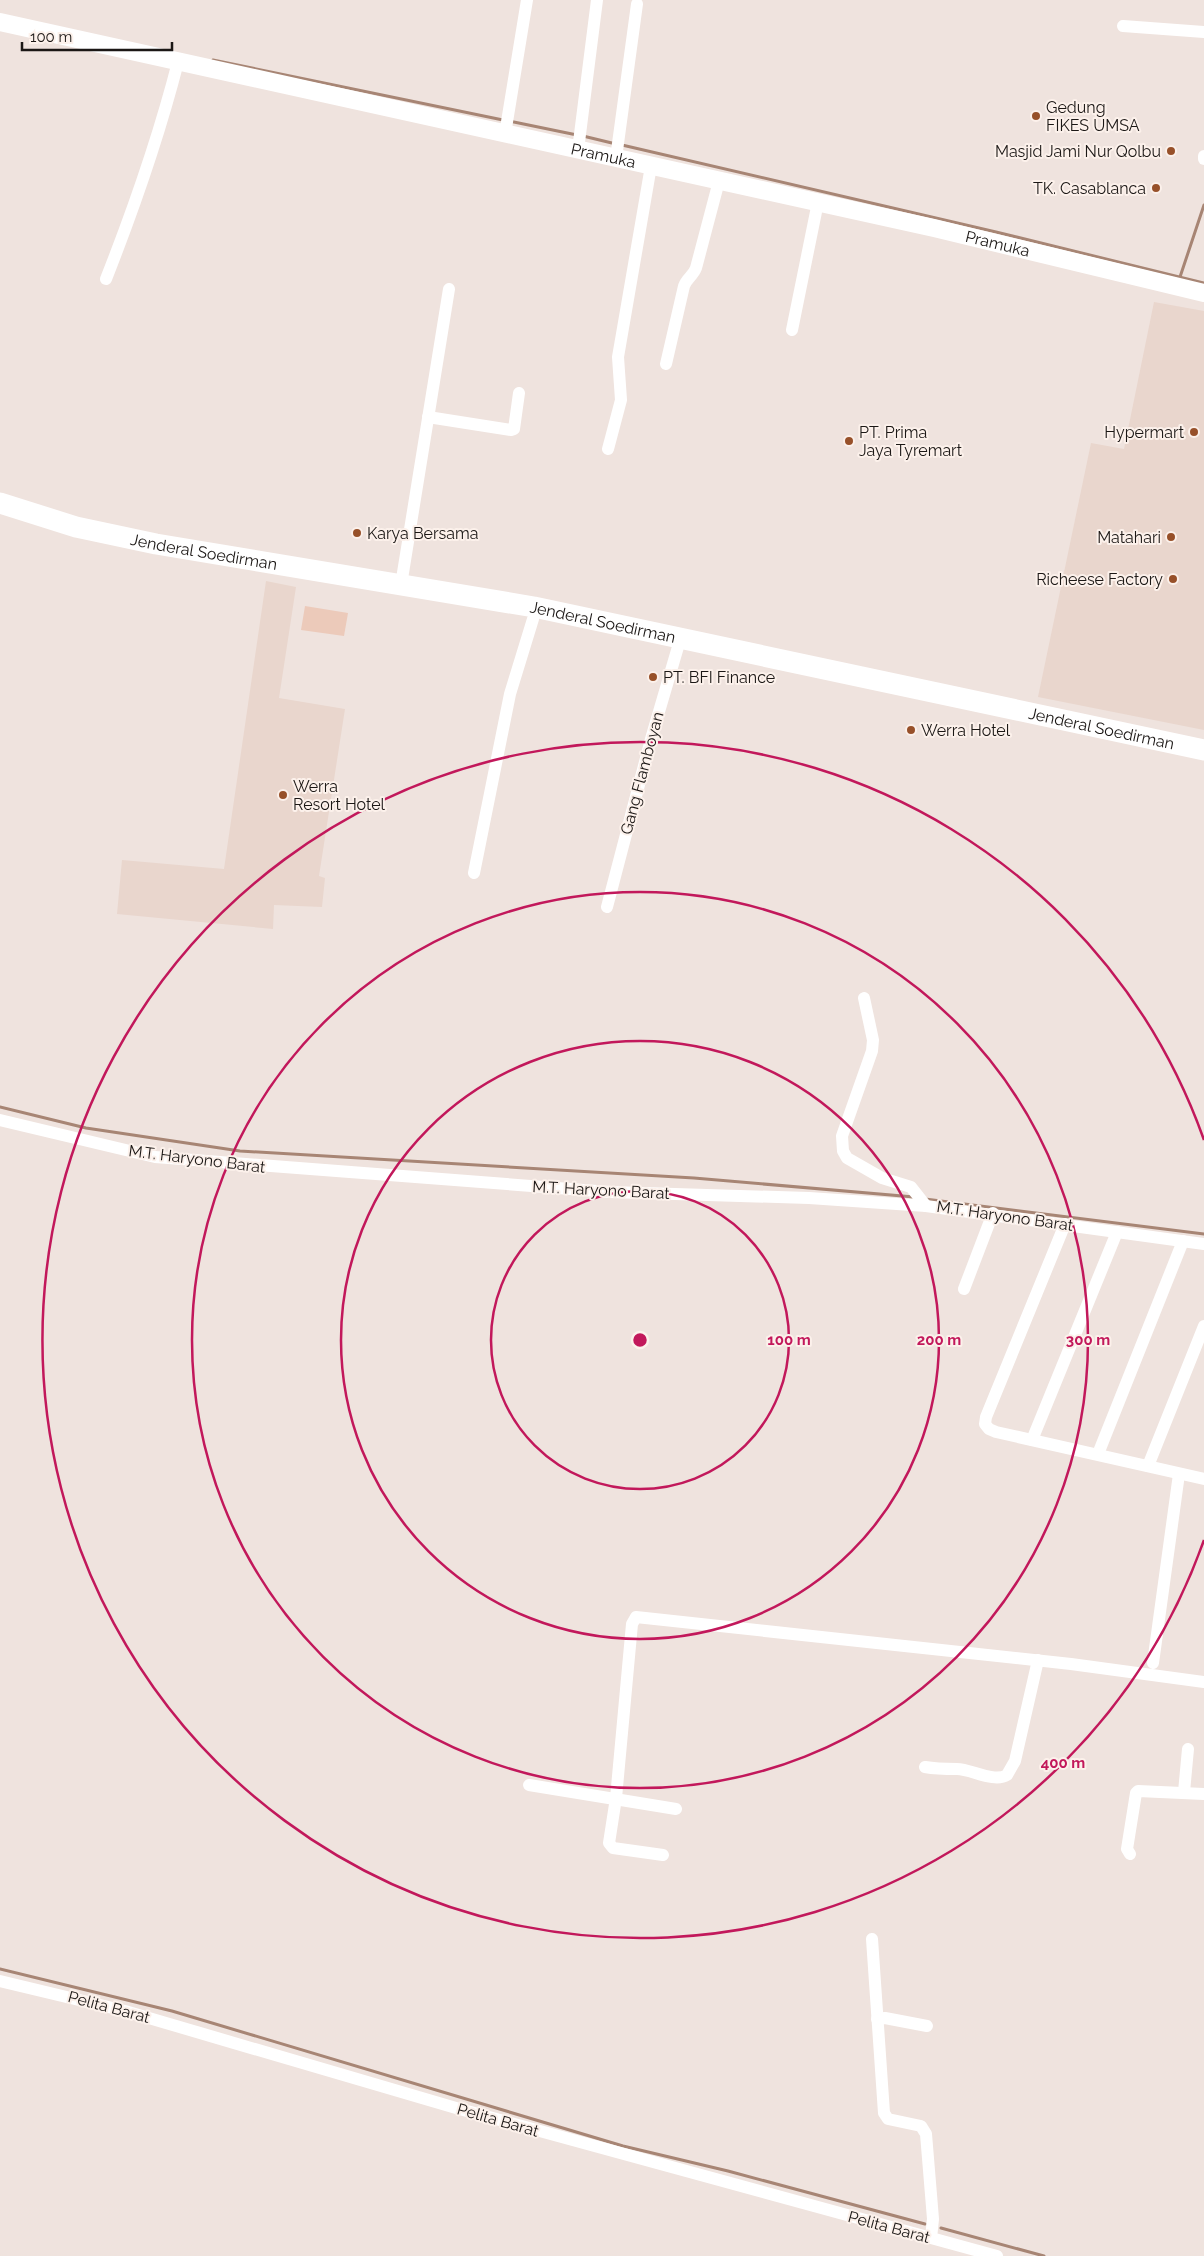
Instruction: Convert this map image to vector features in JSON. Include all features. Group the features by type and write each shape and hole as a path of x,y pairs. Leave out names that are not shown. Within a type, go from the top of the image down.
{"highway":[{"name":"Jenderal Soedirman","path":"0,503 76,527 147,542 534,607 679,644 1070,728 1204,760"},
{"name":"Jenderal Soedirman","path":"0,514 73,537 195,563 679,644"},
{"name":"Jenderal Soedirman","path":"1070,728 1204,750"}],"street":[{"path":"506,131 527,0"},
{"path":"580,140 597,0"},
{"path":"617,148 637,4"},
{"name":"Pramuka","path":"0,22 178,62 506,131 580,140 617,148 651,166 934,228 1204,293"},
{"path":"1122,26 1204,32"},
{"path":"106,279 133,210 164,115 178,62"},
{"path":"608,450 621,400 618,357 651,166"},
{"path":"666,364 684,286 686,280 696,268 719,181"},
{"path":"792,330 818,202"},
{"path":"401,585 449,289"},
{"path":"428,417 511,430 514,428 520,393"},
{"path":"474,873 510,694 533,619"},
{"name":"Gang Flamboyan","path":"607,907 651,739 679,644"},
{"path":"864,998 873,1040 872,1051 842,1136 843,1151 847,1158 882,1178 911,1188 926,1206"},
{"name":"M.T. Haryono Barat","path":"0,1120 155,1157 610,1192 809,1198 926,1206 992,1213 1204,1244"},
{"path":"964,1289 992,1213"},
{"path":"1065,1224 986,1417 985,1424 989,1429 1032,1440 1204,1479"},
{"path":"1032,1440 1117,1232"},
{"path":"1098,1454 1182,1240"},
{"path":"1148,1466 1204,1326"},
{"path":"1153,1663 1179,1474"},
{"path":"663,1855 610,1846 632,1624 636,1617 1038,1660 1204,1682"},
{"path":"925,1767 947,1770 958,1769 1000,1778 1007,1775 1015,1761 1038,1660"},
{"path":"1184,1792 1188,1749"},
{"path":"530,1785 676,1809"},
{"path":"1130,1854 1127,1849 1136,1793 1142,1790 1204,1794"},
{"path":"872,1939 884,2116 888,2120 921,2126 926,2134 933,2219 932,2238"},
{"name":"Pelita Barat","path":"0,1981 125,2011 474,2114 997,2256"},
{"path":"877,2019 885,2018 927,2026"}],"shaded area":[{"path":"1154,302 1204,311 1204,730 1038,697 1091,443 1124,449"},
{"name":"Werra Resort Hotel","path":"266,581 296,587 279,698 345,709 319,876 325,878 322,907 274,905 273,929 117,914 122,860 224,869"},
{"path":"305,606 348,613 344,636 301,630"}],"waterway":[{"path":"213,60 503,120"},
{"path":"509,121 577,135"},
{"path":"583,136 616,144"},
{"path":"622,145 996,232 1204,283"},
{"path":"1180,277 1204,205"},
{"path":"0,1107 86,1128 240,1151 694,1178 914,1197"},
{"path":"925,1199 1204,1234"},
{"path":"0,1969 172,2011 623,2146 728,2171 925,2224"},
{"path":"941,2228 1044,2256"}],"place":[{"name":"Gedung FIKES UMSA","path":"1036,116"},
{"name":"Masjid Jami Nur Qolbu","path":"1171,151"},
{"name":"TK. Casablanca","path":"1156,188"},
{"name":"Hypermart","path":"1194,432"},
{"name":"PT. Prima Jaya Tyremart","path":"849,441"},
{"name":"Karya Bersama","path":"357,533"},
{"name":"Matahari","path":"1171,537"},
{"name":"Richeese Factory","path":"1173,579"},
{"name":"PT. BFI Finance","path":"653,677"},
{"name":"Werra Hotel","path":"911,730"},
{"name":"Werra Resort Hotel","path":"283,795"}]}
